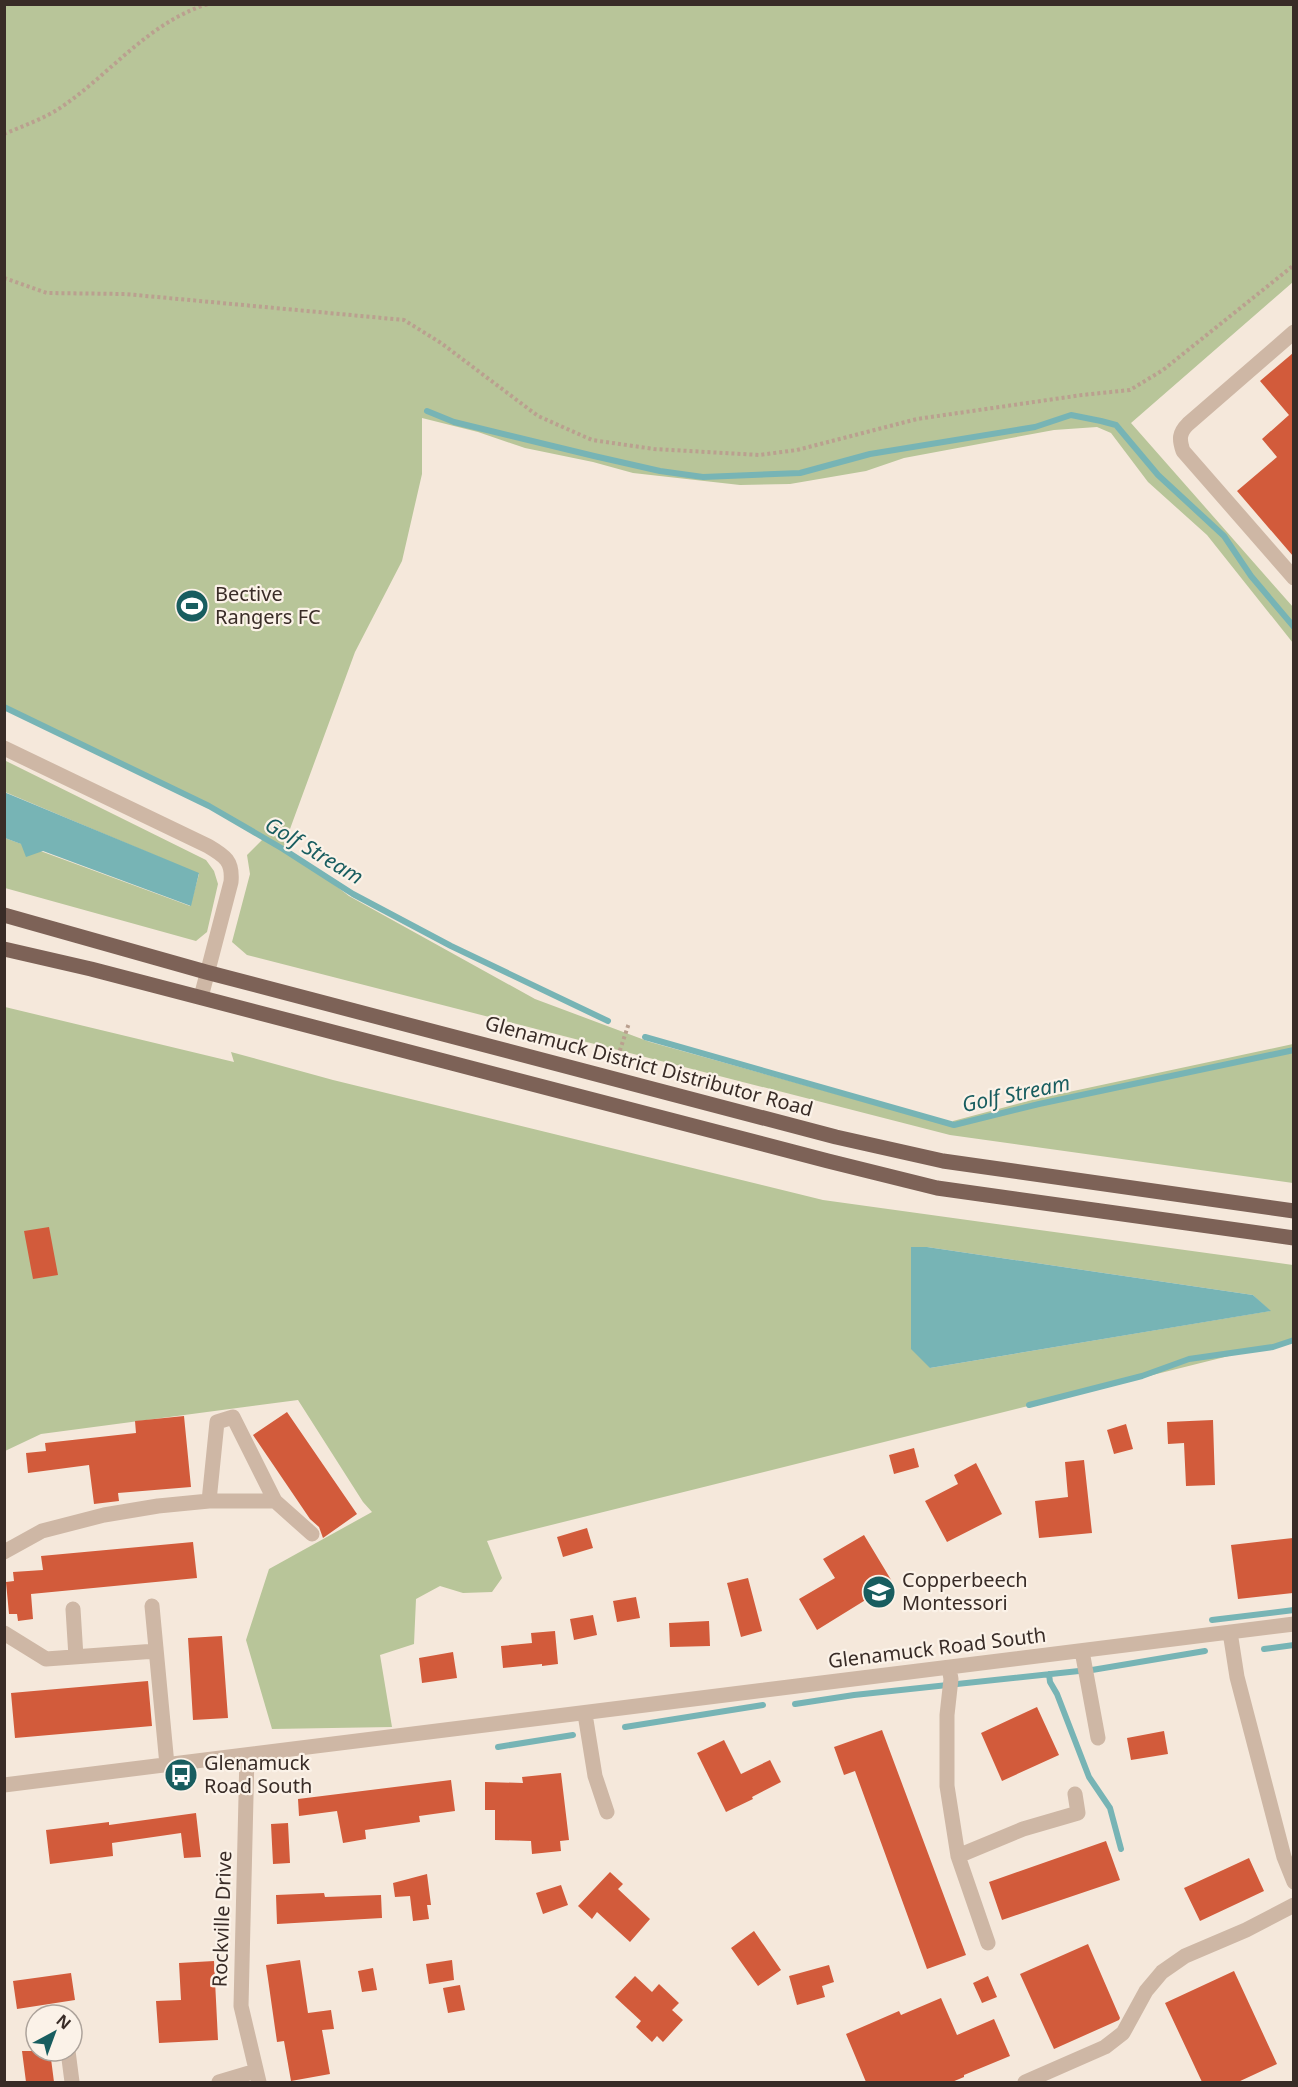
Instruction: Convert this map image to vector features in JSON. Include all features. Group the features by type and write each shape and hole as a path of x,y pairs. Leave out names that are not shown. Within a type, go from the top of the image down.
{"main road":[{"name":"Glenamuck District Distributor Road","path":"4,915 206,972 836,1137 943,1161 1293,1211"},
{"path":"4,949 201,997 937,1188 1293,1238"}],"street":[{"path":"1293,332 1188,424 1181,432 1180,441 1183,451 1293,578"},
{"path":"4,748 208,846 224,856 232,869 231,882 201,997"},
{"path":"209,1501 217,1422 233,1417 275,1501 312,1534"},
{"path":"4,1552 42,1531 104,1515 209,1501 275,1501"},
{"path":"152,1606 167,1765"},
{"path":"73,1609 76,1657"},
{"name":"Glenamuck Road South","path":"4,1785 585,1714 950,1680 1082,1651 1293,1624"},
{"path":"1230,1632 1237,1677 1284,1857 1293,1882"},
{"path":"4,1633 46,1659 156,1651"},
{"path":"1082,1651 1098,1738"},
{"path":"950,1680 947,1715 947,1786 958,1856 988,1943"},
{"path":"585,1714 595,1776 607,1812"},
{"name":"Rockville Drive","path":"247,1755 241,2006 257,2077"},
{"path":"958,1856 1023,1829 1078,1813 1075,1794"},
{"path":"1025,2082 1105,2047 1123,2033 1146,1991 1162,1972 1185,1956 1246,1930 1293,1905"},
{"path":"70,2063 72,2082"},
{"path":"219,2082 257,2077"}],"path":[{"path":"4,134 61,107 136,45 169,22 208,4"},
{"path":"4,278 47,293 125,294 404,320 441,343 538,416 592,440 654,448 759,455 797,450 917,419 1130,390 1163,370 1293,265"},
{"path":"612,1078 629,1023"}],"green space":[{"path":"4,5 1293,5 1293,282 1131,423 1293,607 1293,643 1207,535 1148,482 1111,433 1097,427 1054,430 904,458 866,471 790,484 740,485 633,473 525,448 478,432 422,418 422,474 402,561 355,652 283,848 349,896 535,999 650,1042 951,1126 953,1121 1036,1099 1293,1044 1293,1183 950,1135 247,955 232,942 250,874 247,855 263,839 209,806 5,707"},
{"path":"4,760 206,860 214,871 218,884 207,932 196,941 5,888 5,838 190,906 199,874 5,792"},
{"path":"5,1007 234,1062 231,1052 333,1080 823,1200 1293,1265 1293,1340 487,1541 502,1578 492,1592 463,1593 440,1586 416,1599 414,1644 380,1655 392,1727 272,1729 246,1640 269,1569 372,1512 363,1502 298,1400 41,1434 5,1451","holes":["912,1247 927,1247 1253,1295 1270,1311 930,1368"]}],"water":[{"path":"4,792 199,873 191,906 43,851 26,857 21,844 5,838"},
{"path":"911,1247 927,1247 1253,1295 1271,1311 930,1368 911,1349"}],"building":[{"path":"1293,353 1293,556 1237,491 1277,457 1262,439 1289,415 1260,381"},
{"path":"49,1227 58,1275 33,1279 24,1231"},
{"path":"287,1412 357,1514 323,1538 319,1527 310,1519 253,1435"},
{"path":"184,1416 191,1487 118,1493 119,1501 94,1504 89,1465 28,1473 26,1453 46,1451 45,1443 136,1433 135,1421"},
{"path":"1213,1420 1215,1485 1186,1486 1184,1443 1168,1444 1167,1422"},
{"path":"1126,1424 1133,1449 1114,1454 1107,1430"},
{"path":"914,1448 919,1467 894,1474 889,1455"},
{"path":"1084,1460 1092,1533 1039,1538 1035,1501 1068,1497 1065,1462"},
{"path":"976,1463 1002,1514 947,1542 925,1501 958,1484 954,1475"},
{"path":"587,1528 593,1548 563,1557 557,1537"},
{"path":"864,1535 893,1583 817,1630 799,1599 835,1578 823,1559"},
{"path":"1293,1538 1293,1593 1238,1599 1231,1545"},
{"path":"193,1542 197,1578 31,1594 33,1619 18,1621 17,1614 9,1614 6,1582 14,1581 13,1572 43,1570 41,1556"},
{"path":"748,1578 762,1631 741,1637 727,1583"},
{"path":"636,1597 640,1618 617,1622 613,1601"},
{"path":"593,1615 597,1635 574,1640 570,1619"},
{"path":"709,1621 710,1646 670,1647 669,1623"},
{"path":"555,1631 558,1664 503,1668 501,1646 532,1643 531,1633"},
{"path":"222,1636 228,1718 193,1720 188,1638"},
{"path":"453,1652 457,1678 422,1683 419,1658"},
{"path":"148,1681 152,1726 15,1738 11,1693"},
{"path":"1037,1707 1059,1755 1002,1781 981,1733"},
{"path":"882,1730 966,1955 927,1969 855,1771 844,1775 834,1747"},
{"path":"1164,1731 1168,1754 1131,1760 1127,1738"},
{"path":"724,1740 741,1774 770,1760 781,1782 726,1812 697,1753"},
{"path":"561,1773 569,1840 560,1841 561,1851 532,1854 531,1841 495,1840 495,1810 485,1810 485,1782 523,1783 522,1777"},
{"path":"451,1780 455,1811 419,1816 420,1822 365,1830 366,1839 343,1843 337,1811 299,1816 298,1799"},
{"path":"196,1813 201,1857 184,1858 181,1833 112,1843 113,1856 50,1864 46,1830 109,1822 109,1825"},
{"path":"288,1823 290,1863 273,1864 271,1824"},
{"path":"1106,1841 1120,1880 1002,1920 989,1882"},
{"path":"1249,1858 1264,1891 1200,1921 1184,1888"},
{"path":"610,1872 623,1884 618,1889 650,1919 630,1942 597,1912 592,1919 578,1906"},
{"path":"427,1874 431,1905 427,1905 429,1919 413,1921 410,1896 395,1897 393,1883"},
{"path":"561,1885 568,1905 543,1914 536,1893"},
{"path":"324,1893 325,1897 381,1895 382,1918 277,1924 276,1895"},
{"path":"754,1931 781,1970 758,1986 731,1948"},
{"path":"1088,1944 1120,2018 1054,2049 1020,1974"},
{"path":"300,1960 308,2013 331,2010 334,2029 322,2030 330,2074 291,2081 284,2041 277,2042 266,1965"},
{"path":"452,1960 454,1980 429,1984 426,1964"},
{"path":"214,1961 218,2040 159,2043 156,2001 181,2000 179,1963"},
{"path":"829,1965 834,1982 822,1986 825,1997 797,2005 789,1976"},
{"path":"373,1968 377,1990 362,1992 358,1971"},
{"path":"1234,1971 1277,2064 1238,2082 1202,2082 1165,2003"},
{"path":"71,1973 75,2000 56,2003 24,2003 24,2008 17,2009 13,1981"},
{"path":"635,1976 652,1992 659,1984 679,2003 672,2010 683,2020 663,2042 657,2036 652,2042 636,2027 641,2021 615,1997"},
{"path":"988,1976 997,1997 982,2003 973,1983"},
{"path":"460,1985 465,2010 448,2013 443,1988"},
{"path":"941,1998 957,2035 994,2019 1010,2056 952,2082 866,2082 846,2034 899,2011 901,2015"},
{"path":"22,2051 24,2051 24,2063 52,2063 54,2082 26,2082"}],"waterway":[{"path":"427,411 454,422 594,456 660,471 703,477 800,473 870,454 1035,427 1071,415 1101,421 1116,425 1158,475 1224,536 1251,576 1294,627"},
{"name":"Golf Stream","path":"4,707 209,806 283,849 353,894 451,946 608,1021"},
{"name":"Golf Stream","path":"645,1037 954,1125 1039,1104 1294,1050"},
{"path":"1029,1405 1142,1376 1189,1359 1273,1347 1294,1340"},
{"path":"1212,1620 1294,1610"},
{"path":"1264,1649 1294,1645"},
{"path":"1092,1670 1205,1651"},
{"path":"795,1704 854,1695 1079,1671"},
{"path":"1049,1674 1050,1682 1057,1694 1089,1777 1110,1808 1121,1849"},
{"path":"625,1727 763,1705"},
{"path":"498,1747 573,1735"}],"place":[{"name":"Bective Rangers FC","path":"192,606"},
{"name":"Copperbeech Montessori","path":"879,1592"},
{"name":"Glenamuck Road South","path":"181,1775"}]}
